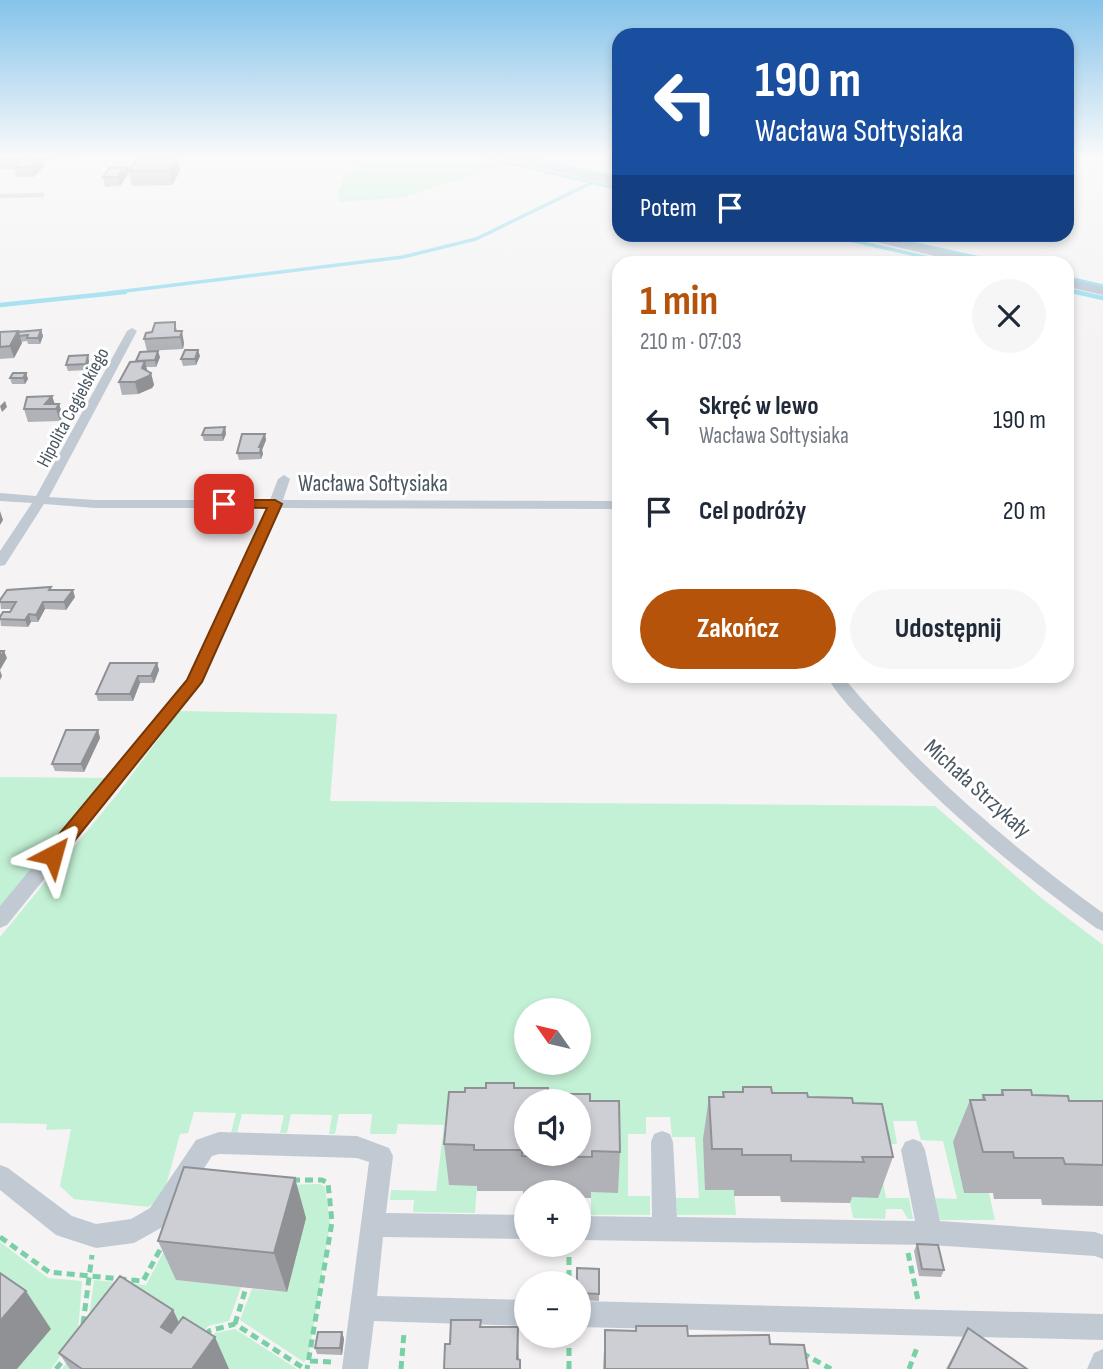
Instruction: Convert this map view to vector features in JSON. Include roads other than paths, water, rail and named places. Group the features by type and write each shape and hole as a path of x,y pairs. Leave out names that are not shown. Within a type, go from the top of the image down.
{"main road":[{"path":"885,242 949,256"},
{"path":"1074,284 1103,291"}],"street":[{"name":"Hipolita Cegielskiego","path":"0,562 55,477 132,331"},
{"path":"0,920 194,682 284,479"},
{"name":"Wacława Sołtysiaka","path":"0,496 96,504 612,505"},
{"name":"Michała Strzykały","path":"840,683 898,748 971,818 1070,900 1103,923"},
{"path":"662,1142 665,1230"},
{"path":"0,1176 65,1226 96,1236 134,1231 159,1216 204,1148 219,1143 357,1147 381,1156 355,1369"},
{"path":"913,1150 930,1233"},
{"path":"374,1224 514,1227"},
{"path":"591,1228 930,1233 1095,1244 1103,1247"},
{"path":"363,1308 514,1313"},
{"path":"591,1314 1103,1327"},
{"path":"1100,1369 1103,1362"}],"waterway":[{"path":"109,293 403,257 476,239 515,220"},
{"path":"858,242 920,256"},
{"path":"906,242 970,256"},
{"path":"1074,279 1103,286"},
{"path":"1074,291 1083,293"},
{"path":"0,305 125,292"},
{"path":"1076,292 1103,298"}]}
